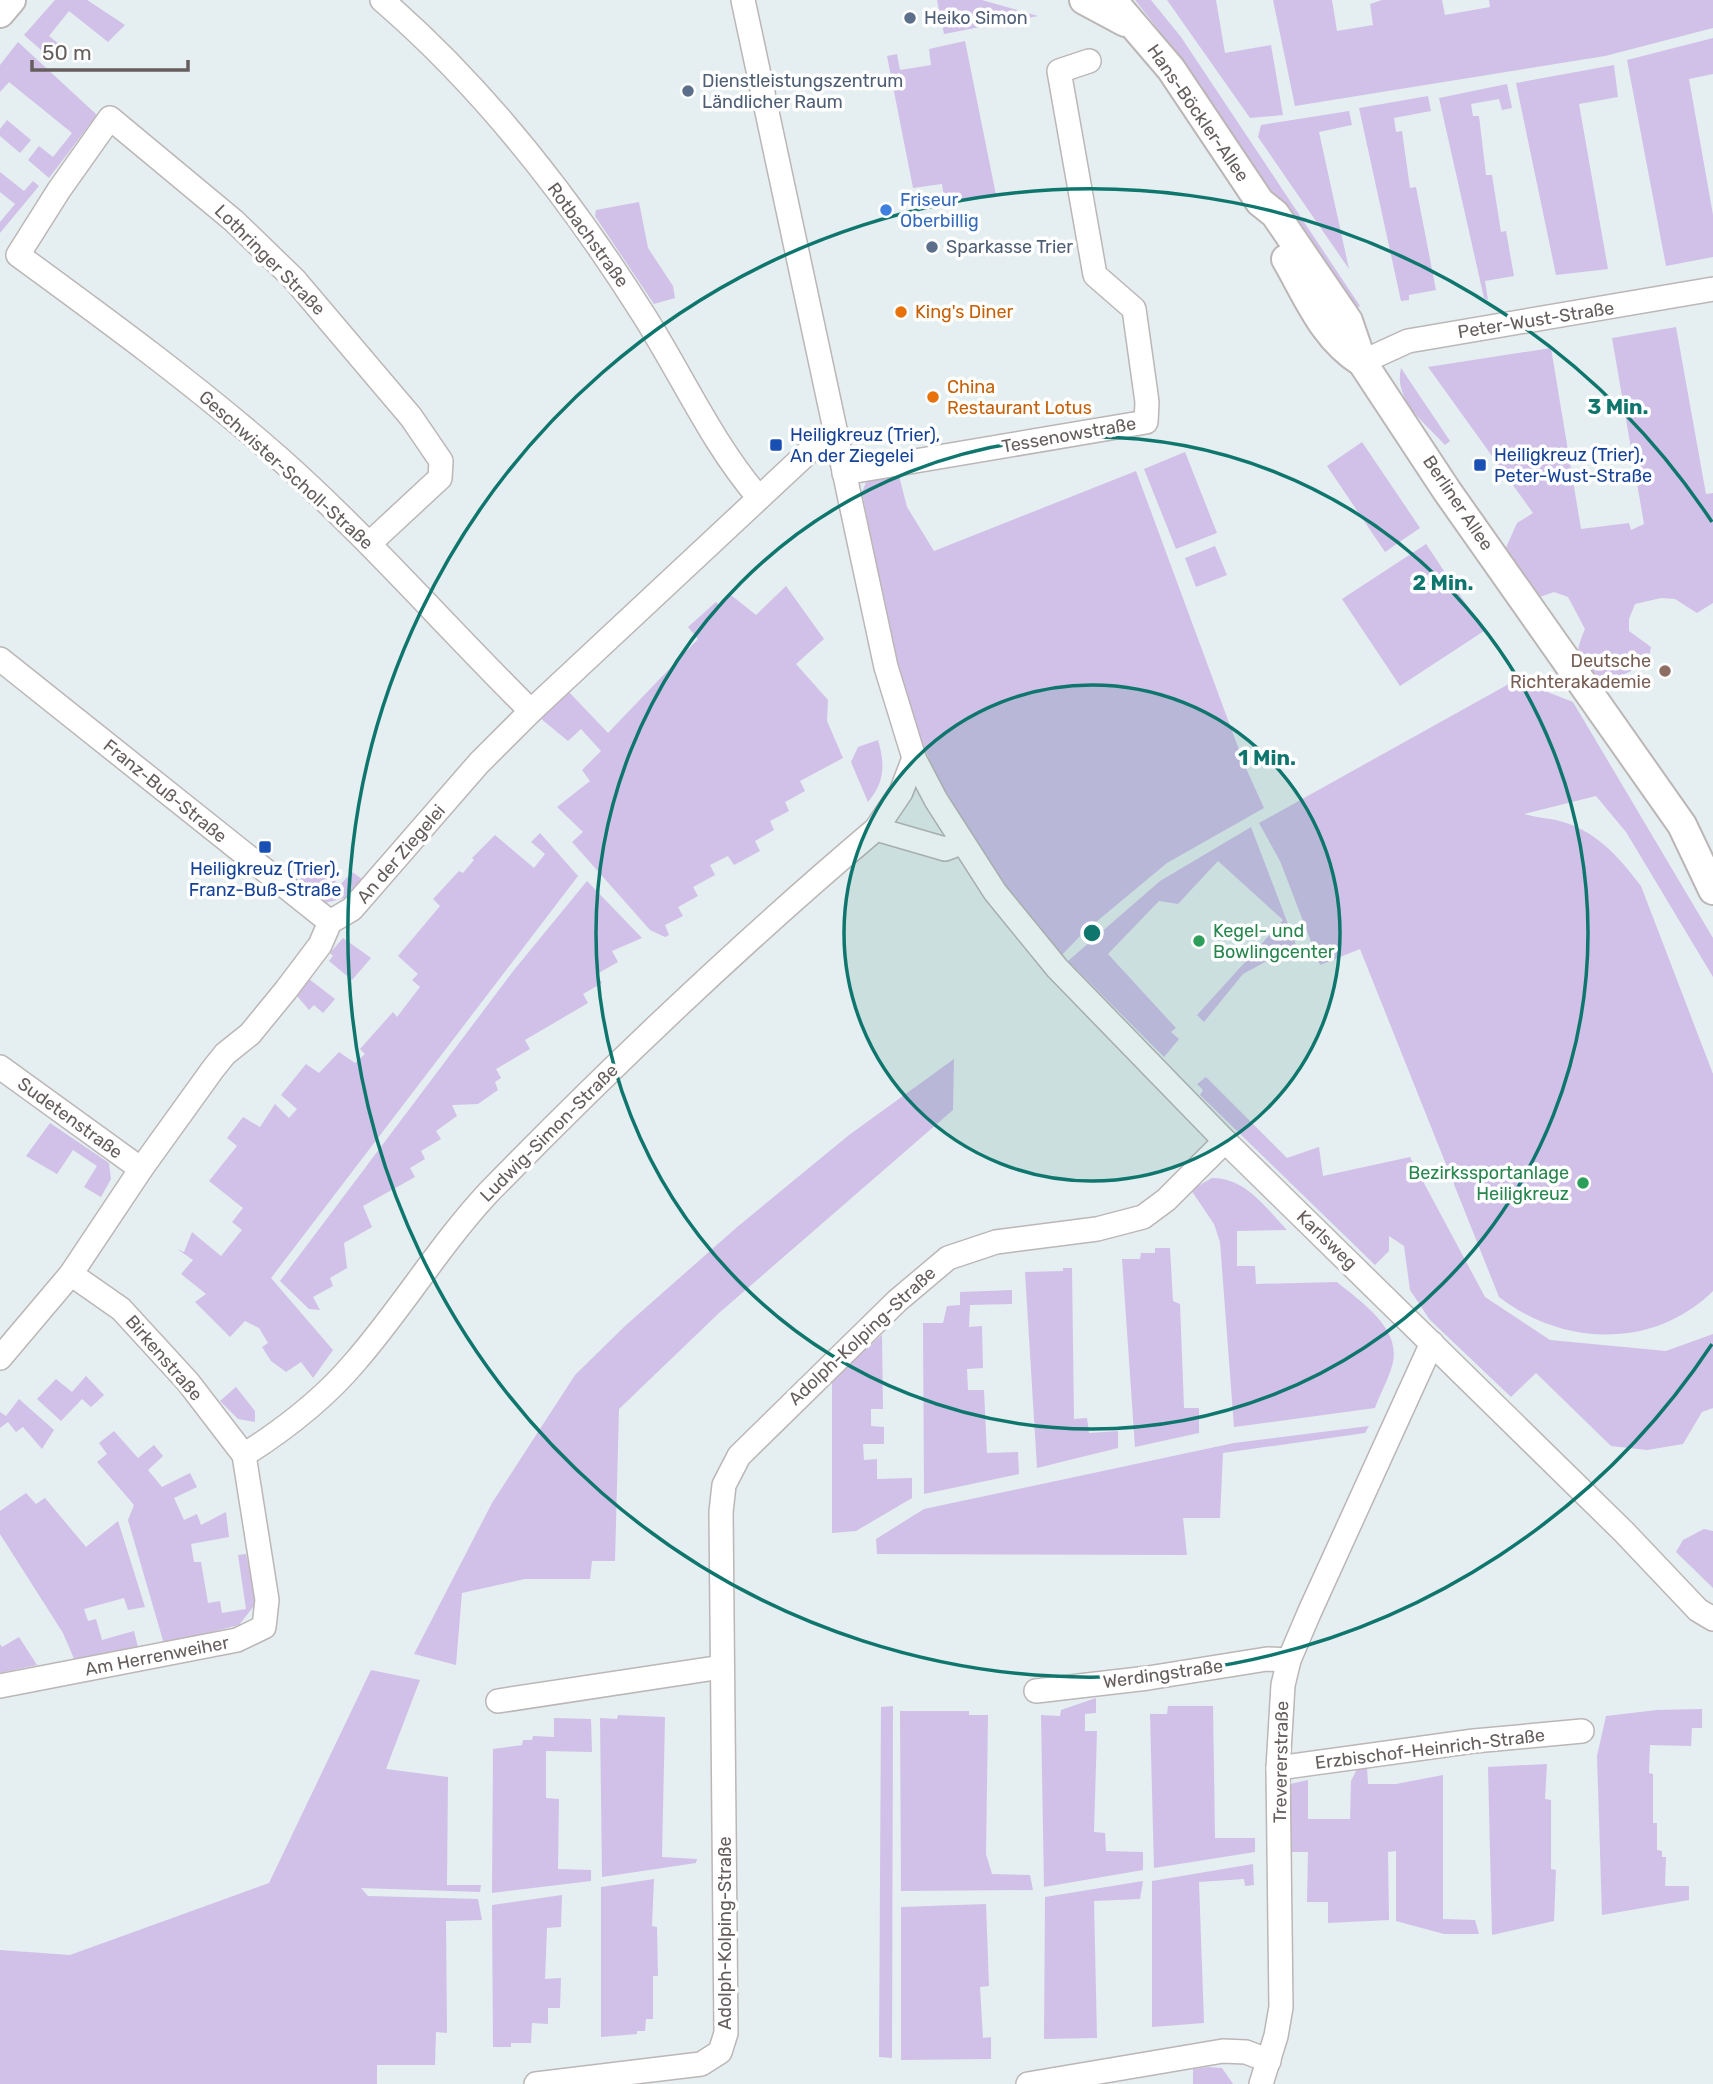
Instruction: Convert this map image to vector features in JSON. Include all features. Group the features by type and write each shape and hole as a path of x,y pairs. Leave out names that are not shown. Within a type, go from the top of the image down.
{"street":[{"path":"0,13 11,0"},
{"name":"Rotbachstraße","path":"382,0 467,83 566,203 640,310 728,460 759,498"},
{"path":"743,0 886,667 915,758 961,843 945,849 925,846 876,829"},
{"name":"Hans-Böckler-Allee","path":"1084,0 1134,27"},
{"name":"Hans-Böckler-Allee","path":"1112,0 1171,69 1260,202 1275,214 1348,321 1362,362"},
{"name":"Tessenowstraße","path":"844,473 1146,422 1147,402 1134,309 1096,275 1059,71 1088,61"},
{"name":"Lothringer Straße","path":"18,255 59,190 110,118 233,221 294,279 386,385 441,461 440,478 370,543"},
{"name":"Geschwister-Scholl-Straße","path":"18,255 161,360 279,458 370,543 531,710"},
{"name":"Peter-Wust-Straße","path":"1362,362 1408,341 1713,289"},
{"name":"Berliner Allee","path":"1362,362 1447,491 1682,825 1713,890"},
{"name":"An der Ziegelei","path":"0,1358 71,1274 141,1169 225,1054 250,1034 286,990 320,945 330,922 352,909 480,763 531,710 817,444 838,438"},
{"name":"Franz-Buß-Straße","path":"0,659 330,922"},
{"name":"Ludwig-Simon-Straße","path":"244,1455 292,1424 354,1363 458,1225 544,1137 679,1004 791,900 876,829 901,792 915,758"},
{"name":"Karlsweg","path":"961,843 995,892 1057,968 1226,1142 1659,1567 1698,1610 1713,1619"},
{"name":"Sudetenstraße","path":"0,1067 54,1109 141,1169"},
{"name":"Adolph-Kolping-Straße","path":"536,2084 701,2064 720,2052 726,2033 721,1512 724,1485 747,1446 911,1287 948,1258 996,1242 1097,1229 1143,1217 1166,1200 1226,1142"},
{"name":"Birkenstraße","path":"71,1274 121,1309 188,1382 244,1455"},
{"name":"Trevererstraße","path":"1261,2084 1281,2007 1279,1714 1289,1660 1432,1343"},
{"name":"Am Herrenweiher","path":"0,1686 237,1640 264,1627 267,1600 244,1455"},
{"name":"Werdingstraße","path":"1036,1691 1147,1678 1267,1659 1289,1660"},
{"path":"498,1701 722,1667"},
{"name":"Erzbischof-Heinrich-Straße","path":"1278,1768 1474,1741 1582,1731"},
{"path":"1028,2084 1223,2051 1246,2052 1269,2061"}],"shaded area":[{"path":"55,0 87,0 125,25 108,42 69,11 49,36 59,44 49,57 24,35"},
{"path":"937,0 982,0 1038,16 944,34"},
{"path":"1135,0 1151,0 1181,37 1360,306 1349,313 1164,37"},
{"path":"1167,0 1216,0 1225,53 1271,45 1283,115 1250,118"},
{"path":"1273,0 1332,0 1337,31 1373,25 1370,4 1382,0 1442,0 1445,15 1490,7 1489,0 1713,0 1713,28 1605,56 1295,106"},
{"path":"1713,38 1713,74 1689,79 1713,215 1713,257 1666,266 1627,60"},
{"path":"965,41 996,195 945,203 942,184 913,188 887,56 897,54 900,70 931,65 929,49"},
{"path":"18,42 97,115 49,178 28,160 39,146 53,157 72,133 9,82 0,92 0,65"},
{"path":"1614,65 1618,97 1579,104 1608,269 1556,275 1516,83"},
{"path":"1507,84 1512,108 1502,110 1499,99 1471,104 1473,116 1479,116 1486,175 1492,175 1501,232 1506,231 1514,276 1485,281 1488,300 1484,298 1439,98"},
{"path":"1428,96 1431,111 1394,118 1396,132 1402,131 1410,188 1416,187 1436,290 1409,295 1409,300 1401,301 1359,108"},
{"path":"1349,111 1352,125 1319,132 1349,269 1258,137 1261,125"},
{"path":"7,120 31,140 20,153 0,136 0,129"},
{"path":"0,172 24,191 33,181 39,186 0,233 0,222 15,204 0,192"},
{"path":"639,202 648,248 673,286 675,298 654,304 595,216 596,210"},
{"path":"1676,327 1706,494 1713,493 1713,603 1697,613 1675,599 1661,598 1635,604 1629,619 1629,631 1651,647 1648,663 1599,686 1579,660 1578,648 1585,629 1568,597 1554,592 1537,598 1504,552 1517,523 1533,513 1428,367 1551,348 1581,529 1629,523 1631,530 1644,524 1612,338"},
{"path":"1401,368 1450,441 1445,445 1406,401 1400,380"},
{"path":"1362,442 1420,528 1385,552 1327,466"},
{"path":"1185,452 1217,533 1176,549 1144,469"},
{"path":"897,468 907,507 934,551 1136,471 1245,766 1264,808 1167,863 1084,932 1060,957 1008,893 963,825 943,789 911,714 888,629 862,492 868,478"},
{"path":"1426,544 1484,631 1400,686 1342,599"},
{"path":"1215,546 1227,575 1196,587 1185,558"},
{"path":"786,586 824,639 796,664 828,700 827,721 843,758 800,781 805,791 785,802 789,811 770,821 774,830 755,841 760,851 734,865 728,856 710,865 715,875 693,887 698,896 678,907 683,916 665,925 669,935 665,937 650,930 572,842 583,832 557,807 590,781 582,770 601,751 581,729 568,741 540,718 568,691 608,733 698,639 688,627 716,602 720,606 731,595 756,615"},
{"name":"Bezirkssportanlage Heiligkreuz","path":"1516,680 1573,702 1713,938 1713,977 1626,832 1596,796 1524,814 1570,824 1594,837 1624,864 1641,886 1713,1074 1713,1291 1689,1310 1663,1324 1636,1332 1579,1332 1551,1325 1524,1313 1499,1297 1360,949 1320,965 1280,861 1259,823"},
{"path":"878,740 882,772 878,787 868,802 851,762 858,747"},
{"path":"1251,827 1296,945 1243,974 1204,1022 1197,1015 1283,920 1218,861 1178,904 1159,901 1108,954 1176,1028 1171,1032 1179,1039 1164,1057 1068,961 1160,881"},
{"path":"540,833 578,876 271,1278 333,1350 313,1378 301,1362 286,1372 271,1361 262,1347 268,1343 259,1328 245,1321 230,1337 195,1302 206,1294 181,1274 193,1260 177,1249 184,1252 192,1232 221,1256 242,1230 232,1222 243,1208 209,1181 237,1146 227,1138 243,1117 260,1127 275,1104 289,1118 297,1109 281,1095 306,1064 319,1073 339,1052 355,1063 365,1054 360,1049 393,1012 397,1017 420,987 412,980 418,974 398,956 440,906 433,899 459,871 463,873 474,860 472,858 495,835 534,868 545,854 531,842"},
{"path":"312,863 340,885 352,872 362,879 345,898 325,903 296,883"},
{"path":"587,881 642,938 612,951 618,962 597,974 602,983 583,994 588,1003 525,1040 530,1049 496,1069 501,1078 495,1082 498,1090 478,1104 452,1105 457,1116 436,1131 441,1139 421,1151 425,1159 410,1168 415,1177 363,1206 372,1227 344,1243 347,1268 330,1278 333,1286 313,1297 320,1310 309,1309 280,1281 514,970"},
{"path":"343,938 371,958 352,980 329,961 333,956 330,953"},
{"path":"309,979 335,999 323,1013 314,1005 309,1010 297,996"},
{"path":"954,1059 953,1110 719,1313 619,1409 615,1561 592,1561 590,1579 525,1579 462,1593 456,1665 414,1654 492,1503 575,1375 625,1326 736,1228 849,1135"},
{"path":"1206,1077 1287,1158 1319,1147 1323,1176 1410,1157 1485,1297 1550,1340 1666,1351 1713,1334 1713,1408 1702,1412 1683,1444 1647,1450 1611,1446 1536,1373 1511,1397 1430,1320 1410,1290 1404,1246 1389,1236 1389,1251 1375,1265 1200,1095 1203,1090 1197,1084"},
{"path":"50,1123 109,1163 111,1179 101,1197 84,1187 97,1166 73,1150 57,1174 26,1156"},
{"path":"1212,1178 1224,1179 1245,1188 1263,1203 1287,1230 1237,1231 1237,1266 1255,1266 1256,1284 1337,1282 1368,1308 1386,1328 1394,1353 1392,1366 1375,1408 1234,1427 1220,1242 1214,1224 1191,1190"},
{"path":"1155,1248 1170,1248 1173,1301 1180,1304 1184,1408 1199,1408 1199,1433 1135,1447 1122,1259 1140,1259 1141,1253 1155,1253"},
{"path":"1063,1268 1072,1268 1074,1419 1087,1418 1089,1433 1118,1431 1118,1448 1037,1468 1025,1272 1063,1271"},
{"path":"1012,1290 1012,1304 970,1305 969,1327 982,1326 983,1368 967,1369 968,1390 984,1390 987,1453 1018,1452 1019,1474 924,1494 923,1323 943,1323 947,1306 960,1305 960,1292"},
{"path":"882,1335 883,1409 871,1409 871,1426 884,1427 884,1444 863,1444 864,1460 877,1459 877,1479 912,1478 912,1498 856,1531 832,1533 832,1379"},
{"path":"86,1376 104,1395 91,1407 82,1399 61,1421 37,1399 56,1379 72,1392"},
{"path":"236,1387 255,1411 255,1422 238,1419 220,1401"},
{"path":"19,1399 54,1430 42,1449 23,1427 16,1432 8,1422 0,1428 0,1412 6,1416"},
{"path":"1369,1426 1365,1433 1223,1453 1220,1518 1183,1518 1187,1555 877,1554 876,1539 924,1509 1234,1443"},
{"path":"114,1431 138,1458 154,1445 163,1456 148,1470 162,1487 190,1473 197,1487 174,1498 184,1520 197,1514 201,1525 226,1512 229,1537 191,1544 194,1562 201,1562 208,1603 220,1601 222,1613 246,1609 238,1555 246,1554 257,1602 239,1625 164,1644 128,1520 134,1505 97,1462 107,1454 99,1443"},
{"path":"26,1493 36,1504 45,1498 86,1547 118,1521 145,1607 128,1610 124,1598 84,1609 88,1621 96,1619 102,1640 134,1631 138,1647 75,1661 63,1633 0,1534 0,1511"},
{"path":"1704,1529 1713,1531 1713,1588 1676,1552 1683,1540"},
{"path":"19,1637 37,1665 0,1673 0,1644 2,1647"},
{"path":"371,1670 420,1680 386,1769 448,1777 447,1885 481,1885 480,1892 361,1888 368,1896 478,1899 482,1920 446,1921 447,2033 436,2032 435,2065 377,2065 377,2084 0,2084 0,1950 70,1955 269,1883"},
{"path":"1096,1698 1096,1713 1085,1714 1085,1731 1097,1731 1094,1832 1105,1833 1106,1851 1143,1852 1143,1870 1044,1887 1041,1715 1060,1716 1061,1710"},
{"path":"893,1706 892,2058 879,2057 881,1707"},
{"path":"1168,1706 1213,1706 1215,1838 1255,1838 1255,1852 1154,1868 1150,1714 1167,1714"},
{"path":"1702,1709 1702,1728 1692,1728 1691,1746 1650,1745 1653,1823 1657,1823 1657,1850 1662,1851 1662,1857 1666,1857 1665,1886 1689,1886 1689,1900 1602,1915 1597,1756 1606,1716 1657,1710"},
{"path":"900,1711 969,1711 969,1715 988,1715 986,1854 992,1874 1030,1875 1033,1890 901,1891"},
{"path":"618,1715 665,1717 662,1857 697,1859 696,1863 602,1877 600,1718 617,1719"},
{"path":"554,1718 591,1719 592,1752 546,1751 546,1798 559,1799 558,1869 591,1870 591,1881 492,1893 493,1749 522,1745 523,1740 532,1740 533,1736 554,1737"},
{"path":"1547,1764 1545,1799 1551,1800 1551,1869 1556,1870 1554,1921 1492,1935 1488,1767"},
{"path":"1367,1766 1368,1784 1396,1784 1443,1775 1443,1919 1475,1920 1479,1934 1444,1934 1396,1921 1396,1851 1388,1852 1389,1920 1328,1923 1328,1902 1307,1902 1308,1852 1292,1852 1290,1784 1308,1780 1308,1819 1350,1819 1351,1781 1357,1769"},
{"path":"1253,1864 1254,1885 1245,1886 1244,1879 1199,1882 1204,2023 1152,2027 1152,1881"},
{"path":"654,1879 652,1926 657,1927 658,1976 653,1976 653,2019 646,2019 645,2031 637,2031 637,2034 601,2037 601,1887"},
{"path":"1143,1881 1140,1899 1094,1901 1097,2038 1044,2039 1045,1897"},
{"path":"562,1895 561,1927 547,1928 545,1979 561,1978 560,2008 548,2008 548,2024 532,2023 531,2043 493,2047 492,1905"},
{"path":"986,1904 989,1986 980,1987 983,2038 991,2037 991,2059 901,2060 901,1907"},
{"path":"1222,2068 1233,2084 1193,2084 1193,2069"}],"place":[{"name":"Heiko Simon","path":"910,18"},
{"name":"Dienstleistungszentrum Ländlicher Raum","path":"688,91"},
{"name":"Friseur Oberbillig","path":"886,210"},
{"name":"Sparkasse Trier","path":"932,247"},
{"name":"King's Diner","path":"901,312"},
{"name":"China Restaurant Lotus","path":"933,397"},
{"name":"Heiligkreuz (Trier), An der Ziegelei","path":"776,445"},
{"name":"Heiligkreuz (Trier), Peter-Wust-Straße","path":"1480,465"},
{"name":"Deutsche Richterakademie","path":"1665,671"},
{"name":"Heiligkreuz (Trier), Franz-Buß-Straße","path":"265,847"},
{"name":"Kegel- und Bowlingcenter","path":"1199,941"},
{"name":"Bezirkssportanlage Heiligkreuz","path":"1583,1183"}]}
